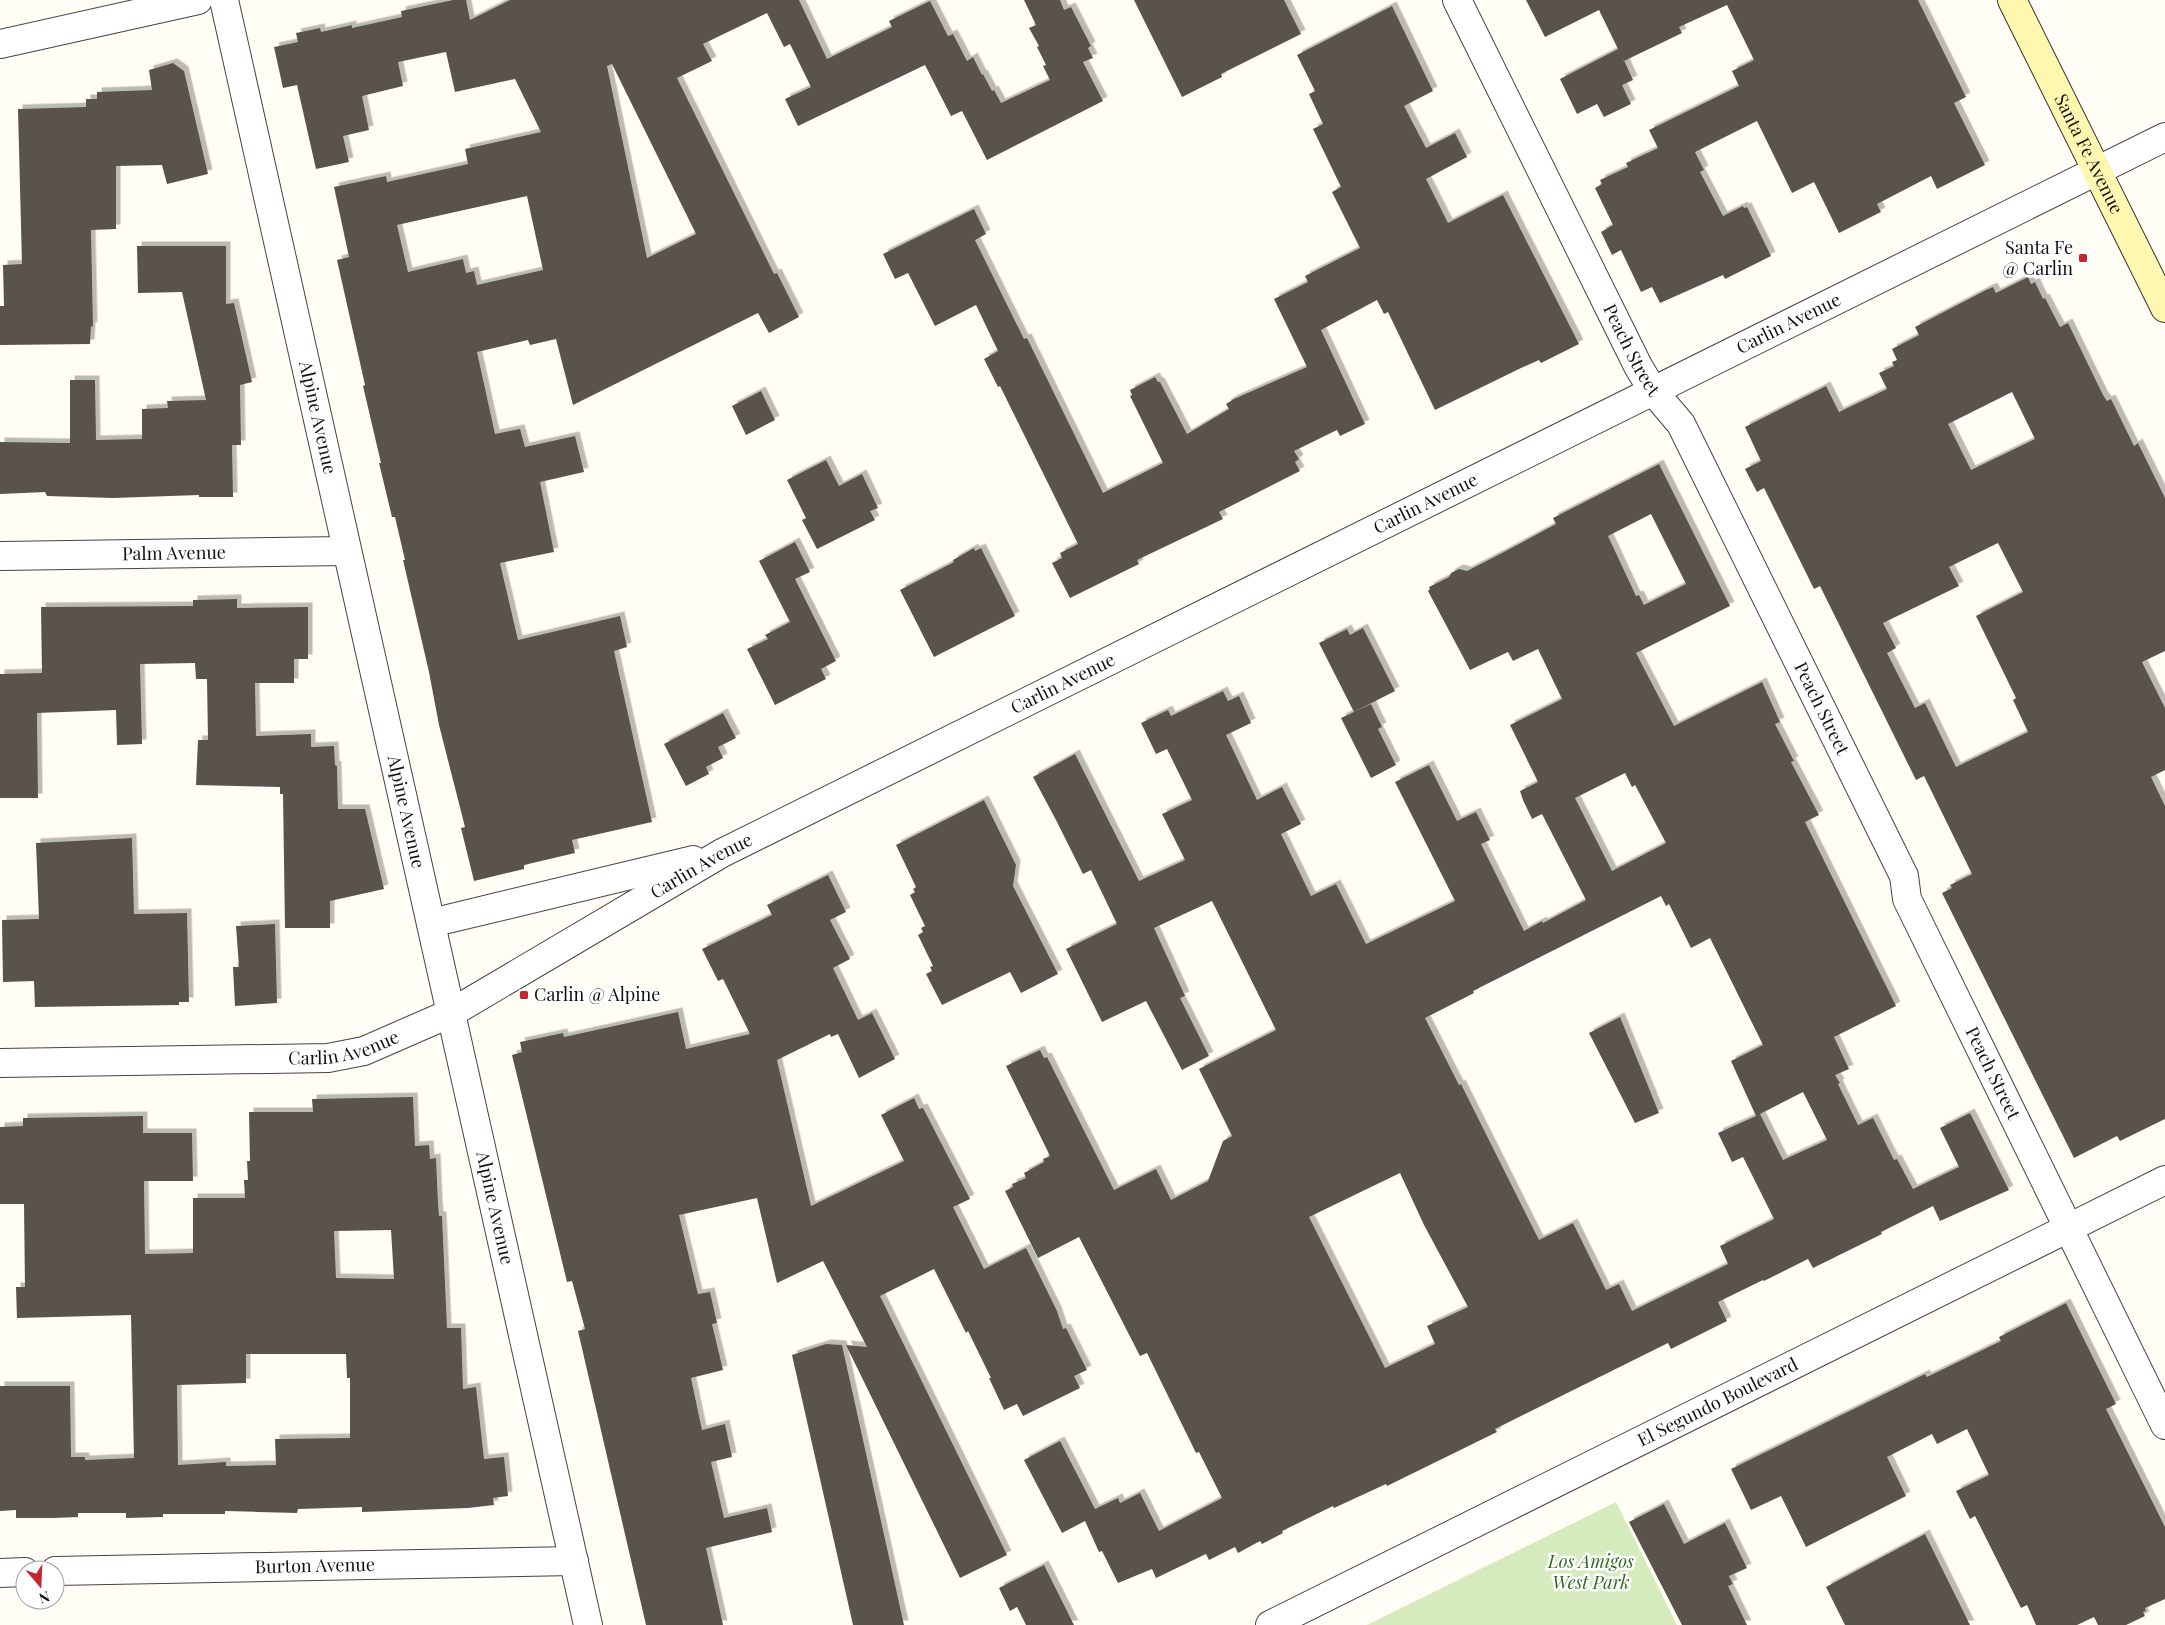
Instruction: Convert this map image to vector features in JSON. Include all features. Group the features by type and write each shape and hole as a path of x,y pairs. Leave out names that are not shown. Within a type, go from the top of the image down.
{"main road":[{"name":"Santa Fe Avenue","path":"2012,0 2165,308"}],"street":[{"path":"0,44 198,0"},
{"name":"Alpine Avenue","path":"224,0 588,1625"},
{"name":"Peach Street","path":"1456,0 1630,348 1654,391 1681,424 1897,861 1904,876 1907,899 2165,1425"},
{"name":"Carlin Avenue","path":"0,1063 328,1058 364,1051 451,1013 722,853 2165,137"},
{"name":"Palm Avenue","path":"0,556 348,551"},
{"path":"431,922 722,853"},
{"name":"El Segundo Boulevard","path":"1270,1625 2165,1180"},
{"name":"Burton Avenue","path":"65,1572 574,1561"},
{"path":"0,1572 15,1572"}],"green space":[{"name":"Los Amigos West Park","path":"1616,1502 1677,1625 1367,1625"}],"building":[{"path":"453,0 466,0 470,20 510,0 799,0 827,59 892,27 889,21 930,1 948,36 953,34 967,61 973,57 982,75 992,91 994,90 1001,103 1050,80 1043,66 1046,65 1037,47 1039,46 1029,28 1036,25 1024,0 1060,0 1064,10 1071,7 1091,46 1088,48 1093,58 1083,62 1103,101 987,160 962,111 951,116 925,65 798,126 785,99 811,87 790,44 784,47 767,13 703,44 712,61 677,78 774,274 777,273 799,317 769,333 758,313 573,405 556,339 530,345 528,340 477,352 495,434 520,429 525,447 575,436 584,472 540,482 554,552 500,563 518,640 620,616 627,647 614,651 652,822 572,840 575,853 524,865 524,869 474,881 461,828 465,827 439,725 395,517 392,517 379,463 381,463 363,386 365,385 337,260 349,257 334,187 386,176 387,182 468,164 465,149 541,132 515,79 455,92 446,52 398,62 403,86 362,96 369,130 343,136 349,162 316,169 297,85 283,88 274,47 298,42 296,33 320,28 321,32 352,25 352,28 402,17 401,11","holes":["612,64 696,234 647,258 607,66","527,196 543,270 477,285 474,271 466,273 463,259 408,272 397,225"]},
{"path":"1134,0 1284,0 1301,34 1221,74 1222,77 1182,97"},
{"path":"1526,0 1918,0 1966,97 1954,103 1985,165 1937,189 1931,176 1877,204 1881,212 1839,233 1814,182 1792,193 1757,121 1695,152 1704,170 1700,172 1723,216 1743,206 1744,208 1747,207 1771,256 1725,279 1723,275 1660,303 1652,287 1641,292 1621,250 1612,255 1601,232 1613,225 1595,188 1602,184 1600,180 1628,167 1626,163 1658,148 1649,130 1739,86 1732,71 1754,60 1727,5 1679,27 1682,33 1624,61 1633,80 1622,85 1631,104 1604,117 1597,104 1577,114 1560,79 1618,49 1599,10 1545,37"},
{"path":"1392,6 1433,91 1404,106 1426,148 1455,133 1467,157 1426,179 1448,223 1503,195 1579,344 1541,363 1539,360 1521,368 1435,410 1388,312 1384,314 1377,300 1321,330 1365,424 1340,436 1337,430 1294,451 1299,459 1295,462 1300,471 1219,512 1223,519 1137,560 1139,564 1070,598 1052,563 1062,558 1060,553 1078,544 1000,386 998,387 984,359 998,351 976,305 935,326 908,273 895,279 883,254 974,209 986,234 975,240 1024,339 1027,338 1103,493 1163,463 1130,396 1132,395 1130,390 1155,377 1160,382 1187,434 1229,409 1226,404 1234,399 1307,367 1274,299 1308,282 1305,276 1360,248 1332,192 1341,187 1313,129 1323,124 1309,94 1315,91 1297,55"},
{"path":"173,63 184,71 208,174 167,184 162,165 116,166 116,229 91,230 93,327 91,326 90,344 0,345 0,306 4,306 3,265 22,264 18,109 86,107 86,99 97,99 97,92 152,90 149,70"},
{"path":"137,246 226,246 226,304 234,303 252,382 240,385 241,445 232,445 233,497 199,497 199,495 113,498 47,496 45,492 0,494 0,442 70,443 70,380 95,380 96,440 142,439 142,409 168,408 167,401 206,400 182,292 138,293"},
{"path":"2028,277 2031,284 2035,282 2060,327 2068,323 2103,395 2107,401 2111,399 2134,446 2138,443 2165,498 2165,651 2142,662 2165,708 2165,770 2151,777 2165,806 2165,1119 2120,1141 2117,1136 2074,1158 1942,893 1952,888 1950,885 1972,874 1924,776 1916,780 1820,586 1814,589 1764,488 1757,492 1745,469 1761,461 1745,427 1826,386 1839,412 1887,389 1879,373 1894,366 1892,362 1897,360 1892,349 1919,335 1915,327 1993,287 1996,293","holes":["2012,392 2035,439 1971,470 1948,424","1998,543 2023,592 1976,616 2016,698 2013,700 2028,732 1956,767 1925,703 1915,708 1887,653 1896,648 1883,623 1959,586 1949,567"]},
{"path":"761,391 775,420 746,435 732,406"},
{"path":"826,460 839,486 862,474 878,508 870,511 875,520 817,549 802,520 806,518 787,480"},
{"path":"1659,464 1730,606 1636,653 1674,726 1762,682 1780,722 1775,724 1794,761 1791,762 1819,815 1805,822 1896,1006 1834,1037 1849,1069 1835,1075 1840,1083 1838,1084 1858,1125 1873,1118 1894,1160 1897,1159 1913,1189 1959,1167 1940,1128 1970,1113 2009,1190 1940,1221 1933,1206 1813,1268 1808,1259 1763,1280 1718,1302 1727,1321 1671,1349 1668,1343 1495,1429 1497,1432 1387,1486 1386,1484 1334,1508 1333,1506 1282,1531 1283,1533 1262,1544 1260,1541 1238,1553 1235,1547 1209,1560 1206,1554 1156,1578 1152,1569 1118,1583 1102,1551 1099,1552 1085,1521 1062,1533 1024,1460 1060,1441 1095,1509 1118,1498 1120,1503 1140,1493 1159,1531 1222,1498 1199,1452 1196,1453 1147,1353 1140,1356 1079,1237 1038,1258 1005,1191 1013,1187 1012,1184 1026,1178 1024,1173 1044,1162 1043,1159 1050,1156 1006,1066 1040,1050 1044,1058 1047,1057 1114,1190 1156,1169 1171,1200 1208,1181 1223,1141 1232,1136 1199,1069 1276,1030 1212,901 1154,928 1185,996 1180,998 1209,1056 1182,1070 1146,1001 1102,1022 1066,949 1117,924 1091,870 1083,874 1033,777 1075,754 1139,881 1185,860 1162,814 1192,800 1167,749 1156,754 1141,723 1168,710 1171,716 1223,691 1228,701 1239,696 1251,723 1226,735 1257,800 1282,787 1301,824 1281,834 1311,896 1336,884 1366,944 1455,901 1395,782 1429,765 1457,821 1476,812 1490,840 1481,844 1524,931 1542,921 1543,923 1586,900 1542,814 1532,819 1523,800 1520,791 1538,782 1510,725 1562,699 1538,649 1513,661 1508,652 1470,670 1428,591 1429,587 1449,577 1451,573 1459,569 1467,571 1556,524 1553,518","holes":["1651,514 1686,584 1644,605 1639,595 1636,596 1608,536","1625,773 1632,787 1635,785 1666,843 1612,871 1575,798","1661,896 1666,906 1669,904 1691,948 1710,938 1763,1045 1731,1061 1756,1116 1718,1133 1732,1162 1743,1157 1774,1219 1720,1246 1728,1264 1632,1311 1619,1284 1606,1290 1573,1223 1539,1240 1461,1084 1459,1085 1425,1018 1474,993 1473,991","1803,1092 1827,1140 1783,1160 1760,1114","1400,1173 1424,1225 1468,1307 1427,1326 1435,1344 1385,1368 1309,1217"]},
{"path":"795,542 810,572 795,579 836,661 821,669 826,679 775,705 747,649 768,639 765,635 790,622 759,561"},
{"path":"974,548 975,551 981,548 1015,616 934,657 900,590 954,562 953,560"},
{"path":"237,599 237,608 308,607 308,659 294,659 294,683 255,683 256,736 311,734 311,747 334,746 335,765 337,766 338,809 365,809 384,889 330,901 330,928 285,928 283,794 280,794 280,787 196,785 198,740 208,740 207,679 196,679 195,663 140,664 142,744 117,745 116,710 37,713 38,798 0,798 0,674 42,673 41,607 193,606 193,600"},
{"path":"1363,628 1395,691 1354,712 1319,643 1347,629 1350,635"},
{"path":"1371,704 1382,727 1378,729 1396,765 1371,778 1341,718"},
{"path":"723,713 736,738 718,747 723,758 706,767 709,774 686,786 664,744"},
{"path":"984,800 1016,865 1013,886 1058,974 1021,993 1010,972 942,1005 926,974 932,971 930,967 933,966 918,935 923,932 921,928 925,926 910,895 915,892 913,889 916,887 896,845"},
{"path":"132,838 134,914 187,913 189,1002 179,1002 179,1005 35,1007 34,981 3,982 2,920 39,919 36,843"},
{"path":"828,875 846,912 830,920 850,959 833,968 858,1020 872,1013 895,1059 859,1078 838,1034 831,1037 830,1034 777,1060 811,1206 904,1161 881,1115 914,1098 919,1109 923,1108 970,1199 953,1207 984,1269 1026,1248 1057,1311 1063,1329 1066,1328 1087,1370 1074,1376 1080,1388 1023,1416 1017,1404 1004,1410 968,1331 966,1333 934,1269 880,1296 1007,1555 960,1578 846,1345 867,1347 823,1261 777,1283 757,1198 679,1215 698,1294 710,1292 717,1323 712,1324 723,1370 691,1378 702,1430 725,1424 732,1457 711,1462 724,1518 767,1508 772,1532 706,1548 723,1625 646,1625 578,1331 585,1329 572,1281 567,1282 512,1055 522,1052 520,1042 563,1033 564,1037 678,1012 686,1049 750,1034 723,979 718,981 702,949 772,915 767,905"},
{"path":"275,924 277,1003 235,1006 233,967 239,967 236,926"},
{"path":"1620,1017 1659,1113 1635,1123 1589,1033"},
{"path":"413,1097 415,1146 429,1145 430,1159 436,1158 439,1216 442,1216 447,1328 461,1328 463,1389 476,1387 484,1459 504,1457 508,1496 493,1498 494,1505 468,1508 362,1512 362,1507 298,1509 297,1513 225,1511 225,1514 163,1514 163,1517 126,1518 126,1513 78,1513 78,1517 16,1518 16,1510 0,1511 0,1386 70,1386 71,1457 85,1457 85,1460 134,1458 131,1315 17,1318 16,1287 25,1287 24,1204 0,1204 0,1127 23,1126 23,1118 143,1116 143,1133 192,1133 193,1181 144,1181 145,1254 193,1253 193,1198 245,1198 244,1180 248,1180 247,1161 250,1161 249,1112 313,1112 312,1099","holes":["391,1230 394,1279 336,1278 334,1231","246,1354 346,1354 347,1378 350,1378 350,1438 275,1439 276,1465 226,1466 226,1462 178,1465 177,1385 246,1383"]},
{"path":"2066,1303 2116,1404 2106,1409 2165,1527 2165,1599 2145,1608 2146,1611 2143,1612 2145,1616 2126,1625 2098,1625 2094,1617 2077,1625 2036,1625 2027,1605 2021,1608 1975,1516 1970,1519 1956,1491 1989,1475 1967,1429 1937,1444 1932,1434 1887,1457 1906,1496 1806,1547 1781,1496 1751,1510 1731,1469 1925,1374 1927,1377 2001,1341 1999,1337"},
{"path":"826,1344 842,1345 904,1625 853,1625 792,1355"},
{"path":"1664,1504 1684,1544 1725,1523 1747,1568 1729,1576 1733,1584 1728,1586 1747,1625 1682,1625 1629,1522"},
{"path":"1925,1534 1970,1625 1845,1625 1826,1587"},
{"path":"1044,1565 1074,1625 1026,1625 1017,1607 1010,1611 999,1588"}],"place":[{"name":"Santa Fe @ Carlin","path":"2083,258"},
{"name":"Carlin @ Alpine","path":"524,995"}]}
